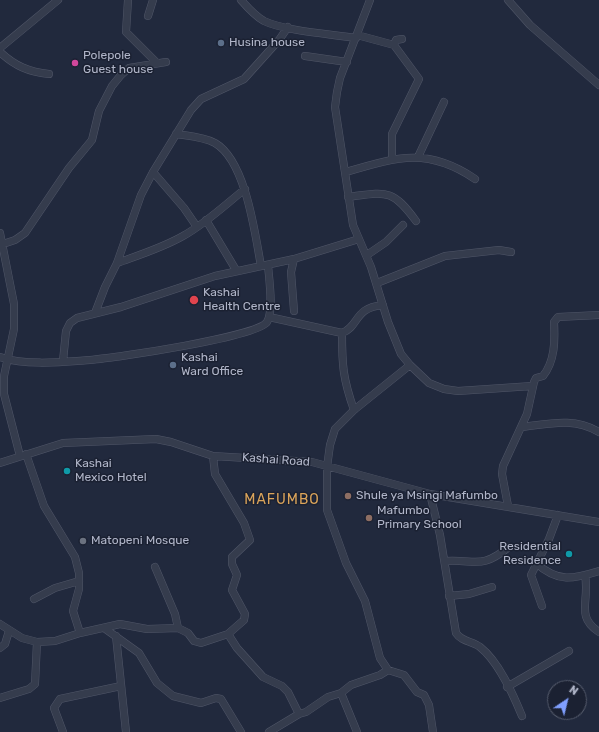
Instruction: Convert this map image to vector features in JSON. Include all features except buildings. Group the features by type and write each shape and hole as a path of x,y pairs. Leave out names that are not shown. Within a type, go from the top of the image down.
{"street":[{"path":"0,48 58,0"},
{"path":"128,0 126,32 157,63"},
{"path":"148,16 153,0"},
{"path":"241,0 254,14 264,21 288,27 356,37 394,45 420,79 392,134 392,159"},
{"path":"370,0 337,92 335,107 353,226 377,282 394,340 410,365 429,383 444,389 458,391 532,386"},
{"path":"508,0 530,25 599,85"},
{"path":"95,313 105,287 117,263 141,195 153,172 195,104 202,99 244,79 279,40 288,27"},
{"path":"394,45 396,40 402,39"},
{"path":"0,52 22,68 49,74"},
{"path":"305,56 347,62"},
{"path":"2,249 26,233 68,168 92,140 99,111 112,86 121,75 129,68 166,62"},
{"path":"418,157 444,102"},
{"path":"0,357 8,360 92,360 228,336 261,327 267,323 270,306 264,266 245,189 238,173 222,149 216,143 207,139 176,134"},
{"path":"346,172 392,159 418,157 451,165 475,179"},
{"path":"153,172 184,208 197,227"},
{"path":"117,263 156,250 197,227 245,189"},
{"path":"348,197 375,193 390,194 404,204 416,221"},
{"path":"206,220 236,270"},
{"path":"367,256 380,247 403,225"},
{"path":"0,233 14,304 14,329 3,384 4,394 23,455 44,506 75,557 79,588 73,611 80,633"},
{"path":"64,361 68,328 77,318 121,307 182,285 236,270 264,266 294,259 359,238"},
{"path":"377,282 445,256 499,250 511,252"},
{"path":"294,259 291,272 294,311"},
{"path":"269,317 342,332 349,328 368,307 383,305"},
{"path":"508,506 502,474 503,466 527,414 532,386 536,378 543,376 552,362 555,319 563,316 599,315"},
{"path":"342,332 342,365 344,382 354,410"},
{"path":"410,365 354,410 335,429 330,445 327,467 327,510 333,530 365,601 380,658 388,670 404,675 417,692 424,695 428,705 433,732"},
{"path":"522,427 570,422 599,432"},
{"name":"Kashai Road","path":"0,463 63,444 140,438 171,442 213,456 312,462 430,494 599,522"},
{"path":"0,624 22,638 37,642 55,641 80,633 120,624 147,629 178,628 188,633 197,643 228,634 244,620 245,614 232,590 237,575 232,564 232,557 250,540 244,522 215,474 213,456"},
{"path":"430,494 437,519 445,562 456,634 462,639 479,647 496,665 522,716"},
{"path":"542,606 531,578 536,563 549,539 558,515"},
{"path":"445,562 459,560 484,563 493,559 509,547"},
{"path":"536,563 555,577 571,578 599,571"},
{"path":"155,567 175,614 178,628"},
{"path":"585,575 587,592 585,616 590,626 599,632"},
{"path":"34,599 55,588 79,581"},
{"path":"449,596 469,594 492,587"},
{"path":"104,628 139,652 157,683 173,696 201,703 216,698 221,699 241,732"},
{"path":"0,648 5,644 9,631"},
{"path":"228,634 237,648 263,677 282,686 288,692 299,714"},
{"path":"116,636 118,669 126,732"},
{"path":"0,698 30,689 35,684 37,642"},
{"path":"507,686 569,651"},
{"path":"269,732 299,714 306,712 328,697 341,693 351,685 380,676 388,670"},
{"path":"63,732 54,708 60,699 121,686"},
{"path":"341,693 356,732"}],"place":[{"name":"Husina house","path":"221,43"},
{"name":"Polepole Guest house","path":"75,63"},
{"name":"Kashai Health Centre","path":"194,300"},
{"name":"Kashai Ward Office","path":"173,365"},
{"name":"Kashai Mexico Hotel","path":"67,471"},
{"name":"Shule ya Msingi Mafumbo","path":"348,496"},
{"name":"Mafumbo Primary School","path":"369,518"},
{"name":"Matopeni Mosque","path":"83,541"},
{"name":"Residential Residence","path":"569,554"}],"district":[{"name":"MAFUMBO","path":"282,500"}]}
